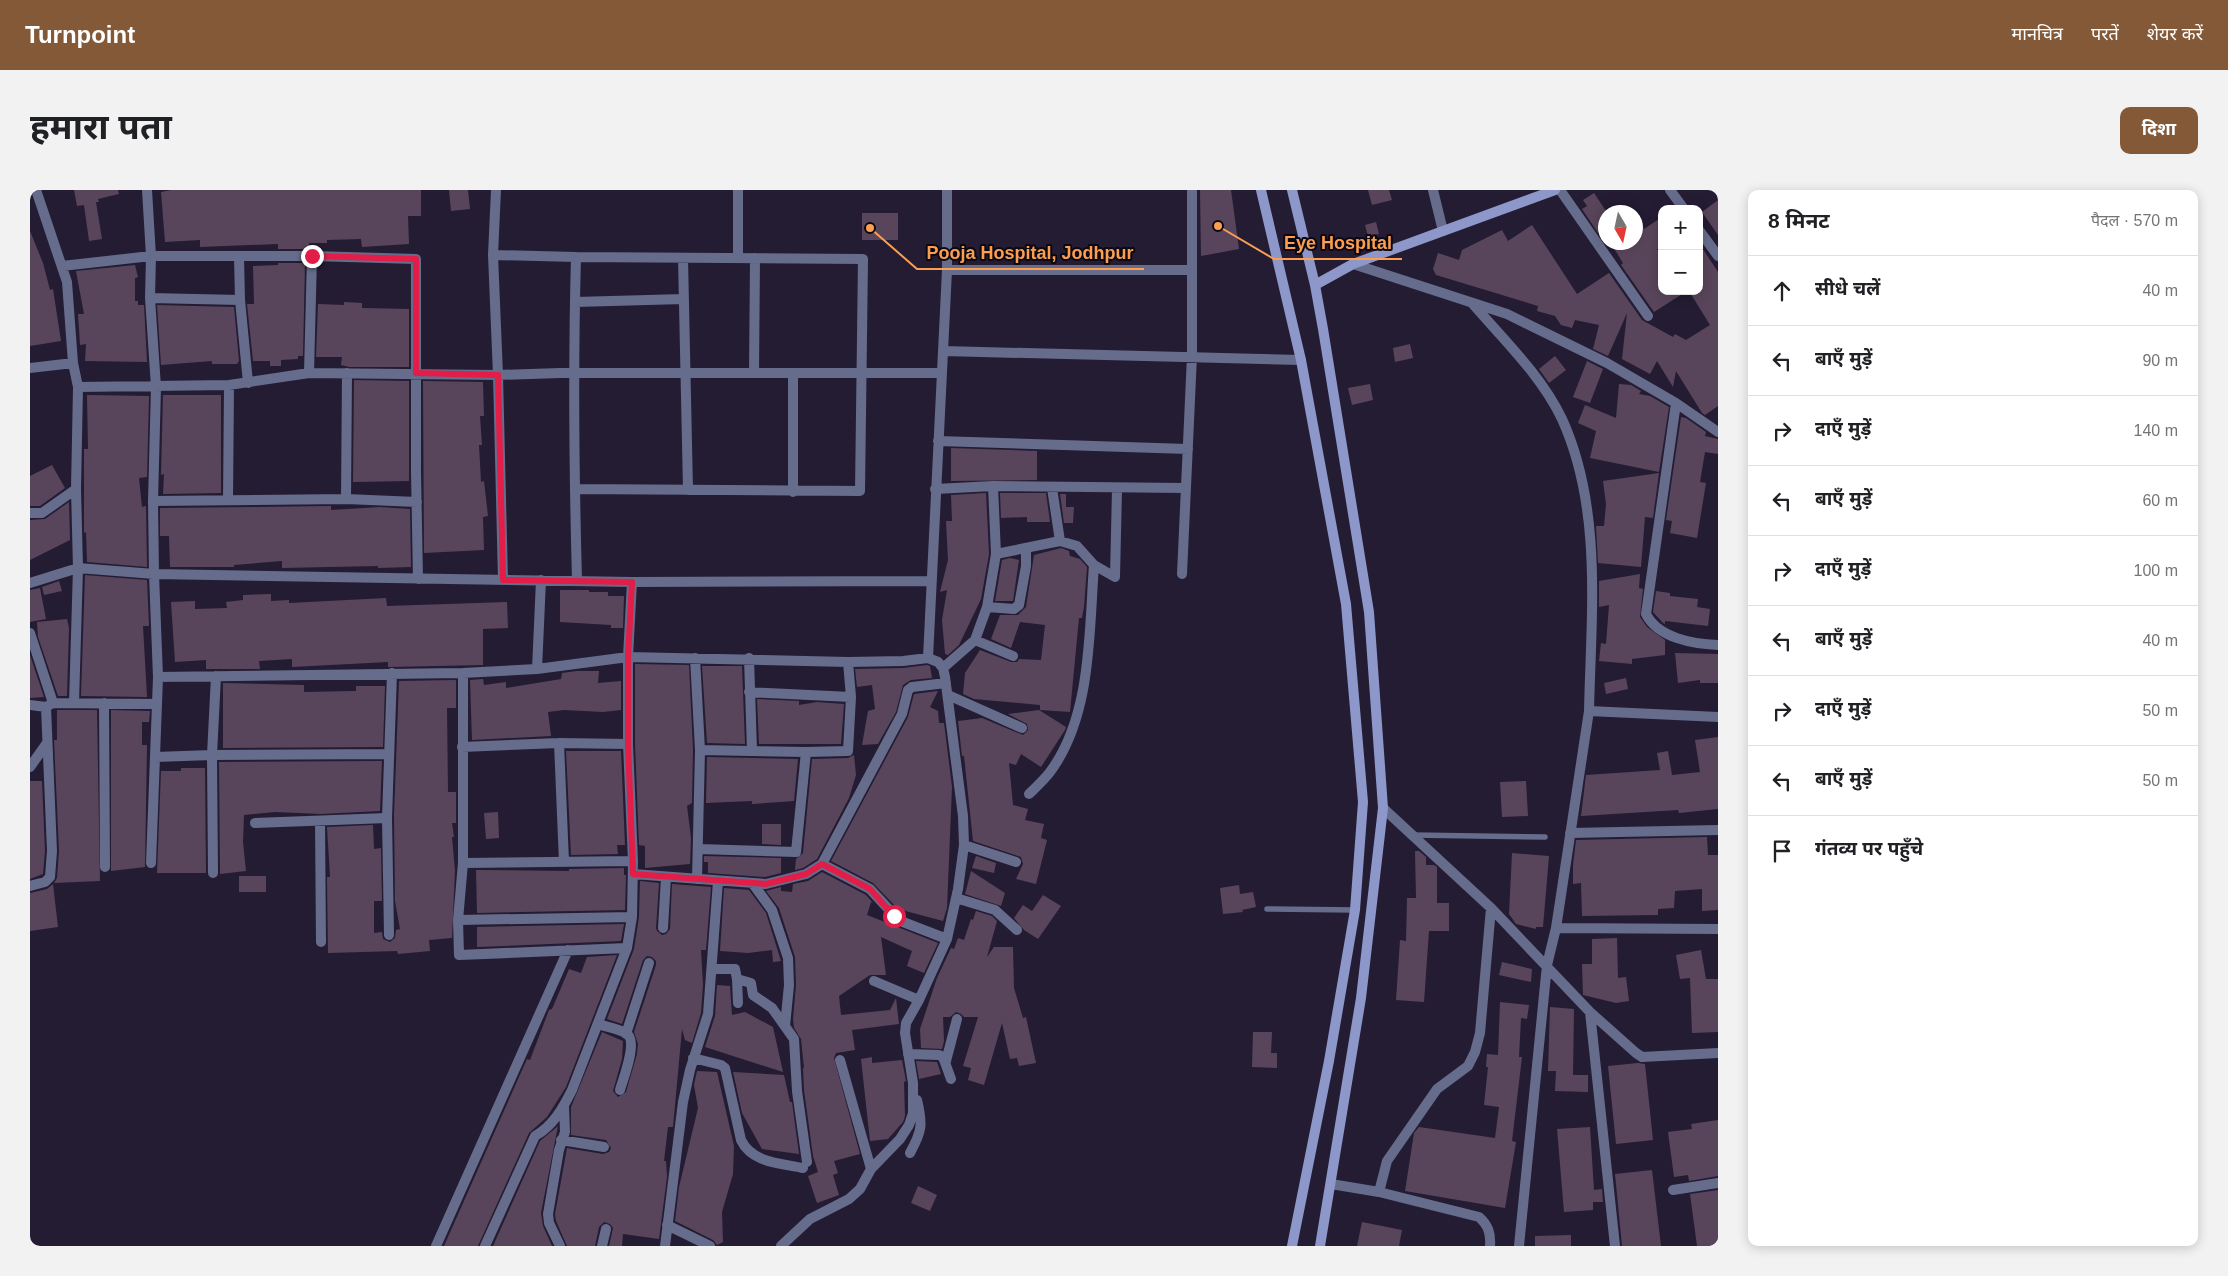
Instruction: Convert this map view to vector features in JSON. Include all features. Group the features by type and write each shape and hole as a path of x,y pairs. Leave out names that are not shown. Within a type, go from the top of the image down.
{"main road":[{"path":"1261,190 1301,360 1346,604 1363,802 1355,910 1329,1061 1292,1246"},
{"path":"1292,190 1315,285 1368,612 1383,808 1361,998 1320,1246"},
{"path":"1315,285 1353,264 1555,190"}],"street":[{"path":"36,190 67,282 73,363 78,387 76,489 78,568 74,703"},
{"path":"147,190 151,256 150,298 156,387 153,501 158,677 152,863"},
{"path":"496,190 493,255 503,580"},
{"path":"738,190 738,258"},
{"path":"928,658 947,270 947,190"},
{"path":"1182,574 1192,356 1192,190"},
{"path":"1433,190 1443,231"},
{"path":"1560,190 1648,316"},
{"path":"1670,190 1681,205"},
{"path":"1703,235 1718,256"},
{"path":"493,255 864,259 860,373 860,490 793,492 575,489"},
{"path":"62,266 151,256 312,256 416,259 416,502 418,579"},
{"path":"239,256 240,300 248,383"},
{"path":"309,373 312,256"},
{"path":"576,257 573,373 577,580"},
{"path":"683,258 688,490"},
{"path":"754,373 756,258"},
{"path":"1353,264 1507,314 1607,363 1715,427"},
{"path":"947,270 1192,270"},
{"path":"150,298 240,300"},
{"path":"575,302 684,299"},
{"path":"1472,303 1532,372 1561,418 1579,464 1587,509 1591,580 1589,711 1556,928 1547,965 1519,1246"},
{"path":"943,351 1301,360"},
{"path":"30,368 73,363"},
{"path":"78,387 229,385 309,373 498,375 573,373 942,373"},
{"path":"346,499 347,373"},
{"path":"793,373 793,492"},
{"path":"228,500 229,385"},
{"path":"1676,403 1646,614 1651,623 1659,630 1694,643 1718,645"},
{"path":"938,441 1188,449"},
{"path":"935,489 993,486 1117,489 1185,488"},
{"path":"943,668 975,640 987,607 996,554 993,486"},
{"path":"1052,488 1060,541"},
{"path":"30,513 42,513 76,489"},
{"path":"996,554 1060,541 1077,546 1094,564 1115,577 1117,489"},
{"path":"153,501 346,499 416,502"},
{"path":"987,607 1014,609 1019,605 1026,566 1026,548"},
{"path":"1029,794 1050,771 1070,735 1083,697 1094,564"},
{"path":"30,583 78,568 154,574 418,579 632,582 931,582"},
{"path":"537,669 541,580"},
{"path":"486,1246 535,1136 545,1130 564,1106 627,948 632,917 633,874 628,744 628,657 632,582"},
{"path":"30,633 50,705 47,744 52,851 50,877 40,884 30,886"},
{"path":"975,640 1013,656"},
{"path":"158,677 463,673 537,669 628,657 749,658 848,662 903,661 928,658 938,662 943,668 948,695 963,816 964,845 956,898 947,939 919,1000 906,1022 908,1054 922,1126 910,1153"},
{"path":"695,658 700,750 697,879"},
{"path":"749,658 752,751"},
{"path":"700,750 848,751 851,697 848,662"},
{"path":"389,935 387,818 392,673"},
{"path":"463,673 463,863 458,920 459,955 627,948"},
{"path":"213,873 212,755 216,676"},
{"path":"633,874 766,884 806,874 822,864 902,714 908,690 912,687 946,683"},
{"path":"749,692 851,697"},
{"path":"948,695 1022,728"},
{"path":"30,705 74,703 156,704"},
{"path":"104,704 105,867"},
{"path":"1589,711 1718,717"},
{"path":"462,747 559,743 628,744"},
{"path":"559,743 564,862"},
{"path":"30,766 34,755 47,744"},
{"path":"698,849 796,852 806,752"},
{"path":"155,757 388,754"},
{"path":"1383,808 1491,908 1590,1012 1642,1057 1718,1054"},
{"path":"255,823 387,818"},
{"path":"320,821 321,942"},
{"path":"1570,833 1718,830"},
{"path":"964,845 1016,862"},
{"path":"463,863 633,861"},
{"path":"822,864 870,889 894,916 903,922 947,939"},
{"path":"663,928 666,877"},
{"path":"664,1246 683,1102 693,1058 708,1014 718,881"},
{"path":"753,884 772,910 788,958 789,985 785,1026"},
{"path":"956,898 995,910 1017,930"},
{"path":"1379,1192 1387,1161 1427,1102 1438,1089 1468,1066 1476,1052 1480,1033 1491,908"},
{"path":"458,920 632,917"},
{"path":"1556,928 1718,929"},
{"path":"436,1246 568,950"},
{"path":"626,1034 649,963"},
{"path":"712,969 735,969 738,979 738,1003"},
{"path":"693,1058 721,1065 725,1068 741,1140 746,1150 759,1158 805,1165 797,1091 796,1045 792,1035 768,1004 753,995 751,983 738,979"},
{"path":"874,981 919,1000"},
{"path":"1590,1012 1615,1246"},
{"path":"946,1061 957,1019"},
{"path":"598,1024 626,1034 631,1038 632,1044 620,1090"},
{"path":"908,1054 939,1054 946,1061 951,1079"},
{"path":"840,1060 871,1169"},
{"path":"785,1245 810,1219 860,1189 871,1169 900,1139 913,1113 913,1083"},
{"path":"560,1246 548,1223 548,1214 561,1140 565,1132 564,1106"},
{"path":"561,1140 604,1147"},
{"path":"1673,1190 1718,1183"},
{"path":"1331,1184 1379,1192 1479,1216 1487,1224 1490,1233 1490,1246"},
{"path":"667,1224 710,1246"},
{"path":"602,1246 606,1229"}],"lane":[{"path":"1412,835 1545,837"},
{"path":"1267,909 1355,910"}],"building":[{"path":"74,190 118,190 119,194 98,199 99,202 96,202 102,239 89,241 84,205 77,206"},
{"path":"171,190 421,190 421,216 408,216 409,244 362,247 361,239 327,240 327,243 309,243 309,249 278,249 278,244 200,247 200,240 165,242 161,192"},
{"path":"449,190 468,190 470,209 451,211"},
{"path":"1200,190 1231,190 1239,249 1201,256"},
{"path":"1368,190 1389,190 1392,200 1372,205"},
{"path":"1594,193 1602,205 1598,205 1598,233 1582,209 1587,206 1583,200"},
{"path":"1718,200 1718,235 1703,213 1703,211"},
{"path":"862,213 898,213 898,240 862,240"},
{"path":"1658,220 1658,295 1681,295 1654,312 1621,265 1623,263 1615,250 1643,250 1643,227 1644,229"},
{"path":"1376,222 1379,234 1368,236 1365,225"},
{"path":"1532,225 1577,294 1609,273 1642,320 1673,337 1675,334 1686,340 1710,325 1691,295 1703,295 1703,249 1718,272 1718,406 1705,415 1676,371 1673,387 1657,361 1650,374 1622,359 1627,313 1608,356 1593,349 1599,325 1575,320 1572,328 1561,325 1555,316 1537,311 1538,306 1436,275 1433,269 1438,253 1459,260 1462,250 1502,230 1508,241"},
{"path":"30,231 43,263 50,290 53,289 61,341 30,346"},
{"path":"278,263 305,263 303,356 298,356 298,359 281,360 281,366 270,366 270,361 253,361 247,304 254,304 253,266 278,265"},
{"path":"135,265 138,277 135,278 135,301 138,301 138,305 144,305 147,362 85,361 86,344 80,345 78,314 84,314 76,271"},
{"path":"344,302 362,303 362,308 409,309 409,367 349,367 341,365 342,357 316,357 318,304 344,305"},
{"path":"157,305 234,307 239,361 237,364 212,364 212,361 161,365"},
{"path":"1410,344 1413,358 1395,362 1393,348"},
{"path":"1555,356 1566,370 1549,383 1539,369"},
{"path":"1587,361 1603,369 1590,403 1573,397"},
{"path":"354,380 409,381 409,481 353,482"},
{"path":"423,381 483,382 484,416 480,416 482,445 479,445 481,482 484,481 488,516 483,517 484,550 424,553"},
{"path":"1370,384 1373,400 1352,405 1348,388"},
{"path":"1619,384 1631,385 1641,391 1639,394 1650,396 1669,407 1659,472 1590,458 1596,431 1578,423 1585,405 1616,418"},
{"path":"87,395 149,396 147,477 139,478 142,507 146,506 147,567 87,562 86,532 84,533 84,449 88,449"},
{"path":"163,395 221,395 221,493 163,494 164,474 161,475"},
{"path":"1681,417 1686,418 1706,432 1705,436 1718,439 1718,454 1705,452 1700,482 1706,483 1697,538 1670,533 1672,521 1666,520"},
{"path":"951,448 1037,451 1037,480 951,481"},
{"path":"52,465 65,488 40,506 30,506 30,476"},
{"path":"1659,473 1653,518 1645,517 1641,567 1598,563 1596,526 1604,526 1606,504 1603,481"},
{"path":"986,493 989,554 981,599 959,645 948,655 945,654 942,620 947,590 940,592 948,560 946,521 952,521 951,495"},
{"path":"1000,493 1046,493 1050,522 1027,522 1027,517 1001,518"},
{"path":"1060,494 1066,494 1066,507 1074,507 1073,523 1064,523"},
{"path":"69,502 70,540 30,560 30,520 45,519"},
{"path":"331,506 331,510 380,507 410,509 411,567 282,568 282,561 234,565 234,567 170,567 169,536 160,536 160,508"},
{"path":"1061,548 1069,551 1070,556 1080,559 1087,567 1084,607 1082,618 1079,618 1070,712 1040,710 1040,705 974,699 963,694 965,673 980,650 1011,662 1017,662 1019,659 1041,660 1045,625 1020,622 1011,648 991,639 1000,615 1018,615 1026,607 1034,555"},
{"path":"1010,558 1019,560 1013,601 995,601 1002,560"},
{"path":"1640,574 1639,588 1643,589 1640,617 1647,627 1665,640 1665,655 1632,659 1632,664 1599,661 1601,643 1606,644 1609,605 1599,607 1599,581"},
{"path":"85,575 147,580 149,626 143,626 147,697 81,696"},
{"path":"59,581 62,591 44,595 42,587"},
{"path":"40,588 46,619 30,622 30,590"},
{"path":"560,590 589,590 589,592 608,592 608,596 624,596 623,628 611,628 611,625 560,622"},
{"path":"1656,591 1670,593 1670,596 1698,599 1697,607 1710,609 1708,626 1665,621 1665,624 1663,623 1653,612"},
{"path":"271,594 271,601 289,600 289,603 386,598 387,606 507,602 508,628 483,629 483,665 388,667 388,662 292,667 292,659 259,661 260,669 206,669 206,660 175,662 171,602 195,601 195,609 227,608 226,602 243,600 243,595"},
{"path":"67,619 69,628 67,696 58,696 38,637 37,622"},
{"path":"1675,653 1718,654 1718,683 1700,683 1700,680 1678,683"},
{"path":"30,655 44,697 30,698"},
{"path":"635,664 689,665 693,750 692,803 687,806 691,838 690,864 645,868 645,846 639,845 635,744"},
{"path":"702,666 742,666 745,744 707,743"},
{"path":"930,666 932,678 911,680 903,685 896,712 878,744 862,745 868,711 875,709 872,685 857,687 855,669 903,668"},
{"path":"599,671 598,683 621,681 621,710 603,712 564,710 548,712 551,736 472,740 470,680 483,679 484,685 506,682 506,688 561,679 562,673"},
{"path":"1626,678 1628,689 1606,694 1604,683"},
{"path":"456,680 456,708 447,708 448,792 456,792 456,823 452,823 455,871 452,938 429,940 430,951 398,954 397,951 328,953 327,877 330,877 327,827 373,825 374,849 381,848 382,901 374,901 374,933 382,932 383,939 390,942 395,938 396,930 400,929 395,901 394,815 399,681"},
{"path":"223,683 304,685 304,692 356,691 356,686 385,686 383,747 223,748"},
{"path":"938,691 930,707 938,711 939,723 944,723 952,787 947,908 943,921 898,909 873,883 831,861 908,717 914,694"},
{"path":"757,699 799,701 799,705 817,702 844,704 841,744 759,744"},
{"path":"57,710 97,710 100,881 54,883 57,878 59,851 54,740 57,740"},
{"path":"111,710 150,711 149,722 142,722 142,745 147,745 145,867 111,871"},
{"path":"1039,710 1066,727 1065,730 1041,767 1021,754 1016,765 1009,763 1013,805 1028,809 1025,820 1044,824 1041,838 1047,840 1036,884 1016,879 1023,864 1021,857 973,841 964,756 962,756 958,721 982,718 1023,735 1028,730 1027,724 1008,714"},
{"path":"1718,737 1718,809 1679,813 1678,810 1581,816 1586,775 1660,770 1657,753 1668,751 1672,775 1700,772 1695,740"},
{"path":"566,751 621,751 625,845 617,845 618,854 571,855"},
{"path":"854,755 856,775 849,798 817,859 803,868 795,870 796,859 803,853 812,759 848,758"},
{"path":"707,757 798,759 794,801 752,804 752,801 706,803"},
{"path":"382,761 380,811 321,814 275,812 244,815 243,842 246,871 220,874 219,762"},
{"path":"181,768 205,768 206,873 157,873 161,771 181,771"},
{"path":"30,781 42,781 45,851 43,874 30,879"},
{"path":"1526,781 1528,816 1502,817 1500,782"},
{"path":"498,812 499,838 486,839 484,813"},
{"path":"762,824 781,824 781,845 762,844"},
{"path":"1707,837 1708,855 1718,855 1718,910 1702,911 1702,889 1675,891 1674,908 1658,909 1658,915 1582,916 1581,883 1573,884 1576,840"},
{"path":"1415,851 1419,851 1426,857 1426,865 1437,867 1437,903 1449,903 1449,931 1429,931 1424,1002 1396,1000 1400,940 1406,941 1407,898 1416,898"},
{"path":"1512,853 1549,856 1543,927 1536,927 1536,929 1516,924 1509,914"},
{"path":"704,856 781,858 781,873 765,877 708,873 708,862 704,862"},
{"path":"976,856 996,863 994,873 972,868"},
{"path":"624,868 624,875 626,875 625,910 477,913 476,870 569,871 569,869"},
{"path":"971,871 1005,893 1001,906 965,894"},
{"path":"822,872 866,895 873,903 871,902 867,915 938,943 924,973 907,966 912,951 881,937 886,975 870,975 839,996 841,1015 890,1010 896,998 899,1024 852,1030 855,1050 836,1053 834,1058 860,1154 834,1161 838,1173 833,1175 839,1195 817,1203 808,1176 818,1172 813,1156 804,1090 801,1039 794,1028 793,1019 796,985 795,957 779,908 766,891 781,887 781,891 792,892 793,884 808,881"},
{"path":"239,876 266,876 266,892 239,892"},
{"path":"640,881 659,883 656,928 662,935 666,934 670,929 672,884 711,887 706,950 701,950 703,985 701,1013 692,1043 685,1040 682,1029 673,1127 668,1127 664,1161 666,1161 667,1177 659,1239 623,1234 622,1246 609,1246 613,1228 610,1224 604,1222 599,1227 595,1246 567,1246 556,1221 555,1214 567,1148 603,1154 609,1152 611,1148 606,1140 571,1135 571,1107 602,1032 623,1041 622,1059 613,1091 618,1097 626,1092 637,1054 638,1044 634,1032 656,965 656,961 652,957 647,956 643,960 622,1024 607,1019 634,949 639,917"},
{"path":"53,884 58,927 30,931 30,893 47,889"},
{"path":"1239,885 1240,894 1253,892 1256,907 1242,910 1243,912 1223,914 1220,888"},
{"path":"724,888 749,890 766,913 781,961 773,962 772,950 748,953 720,951"},
{"path":"1043,895 1061,906 1038,939 1024,930 1014,918 1023,905 1032,911"},
{"path":"976,911 992,916 997,921 987,957 994,947 1013,947 1014,988 1023,1018 1026,1017 1036,1063 1019,1066 1017,1058 1010,1059 1002,1023 984,1085 968,1080 971,1068 963,1066 978,1017 964,1017 956,1012 950,1017 943,1017 944,1041 942,1049 921,1048 920,1029 937,978 951,948 954,949 958,938 964,940 971,919 973,920"},
{"path":"624,924 621,941 477,947 477,927"},
{"path":"1617,938 1618,978 1626,977 1629,1001 1616,1003 1583,995 1582,964 1592,964 1592,939"},
{"path":"1701,950 1706,979 1718,979 1718,1032 1692,1033 1690,978 1680,979 1676,955"},
{"path":"617,955 566,1087 547,1117 529,1133 478,1246 444,1246 527,1059 530,1060 549,1010 552,1009 569,969 581,973 587,957"},
{"path":"1502,962 1532,969 1531,982 1499,975"},
{"path":"717,985 730,986 732,1015 745,1012 773,1027 783,1072 705,1047 715,1016"},
{"path":"1500,1002 1529,1005 1527,1019 1521,1018 1519,1057 1522,1057 1512,1141 1516,1142 1505,1208 1405,1191 1414,1133 1419,1127 1495,1138 1499,1107 1484,1105 1488,1067 1486,1067 1487,1054 1498,1055"},
{"path":"1550,1007 1574,1009 1573,1075 1588,1075 1588,1092 1555,1091 1556,1071 1548,1071"},
{"path":"1253,1032 1272,1032 1271,1053 1277,1053 1277,1068 1252,1067"},
{"path":"872,1057 872,1063 902,1060 906,1081 904,1082 905,1116 903,1122 888,1139 870,1141 861,1059"},
{"path":"916,1061 937,1062 941,1074 919,1079"},
{"path":"1645,1064 1653,1140 1616,1144 1608,1066"},
{"path":"697,1071 717,1072 734,1146 733,1174 722,1212 723,1242 717,1245 713,1240 675,1221 679,1187 698,1108 694,1085"},
{"path":"733,1072 784,1075 790,1102 792,1102 799,1154 762,1149 742,1113"},
{"path":"1718,1120 1718,1176 1689,1181 1688,1175 1674,1177 1668,1132 1692,1129 1691,1124"},
{"path":"558,1126 541,1213 543,1226 552,1246 493,1246 540,1141"},
{"path":"1590,1127 1594,1190 1602,1189 1603,1202 1593,1202 1593,1210 1564,1212 1557,1129"},
{"path":"1652,1170 1661,1246 1622,1246 1615,1174"},
{"path":"918,1186 937,1195 930,1211 911,1203"},
{"path":"1718,1190 1718,1246 1697,1246 1690,1194"},
{"path":"1362,1222 1402,1230 1399,1246 1357,1246"},
{"path":"1571,1235 1571,1246 1535,1246 1535,1236"}],"place":[{"name":"Eye Hospital","path":"1218,226"},
{"name":"Pooja Hospital, Jodhpur","path":"870,228"}],"route":[{"path":"312,256 416,259 416,373 498,375 503,580 632,582 628,657 628,744 633,874 766,884 806,874 822,864 870,889 878,895 894,916"}]}
